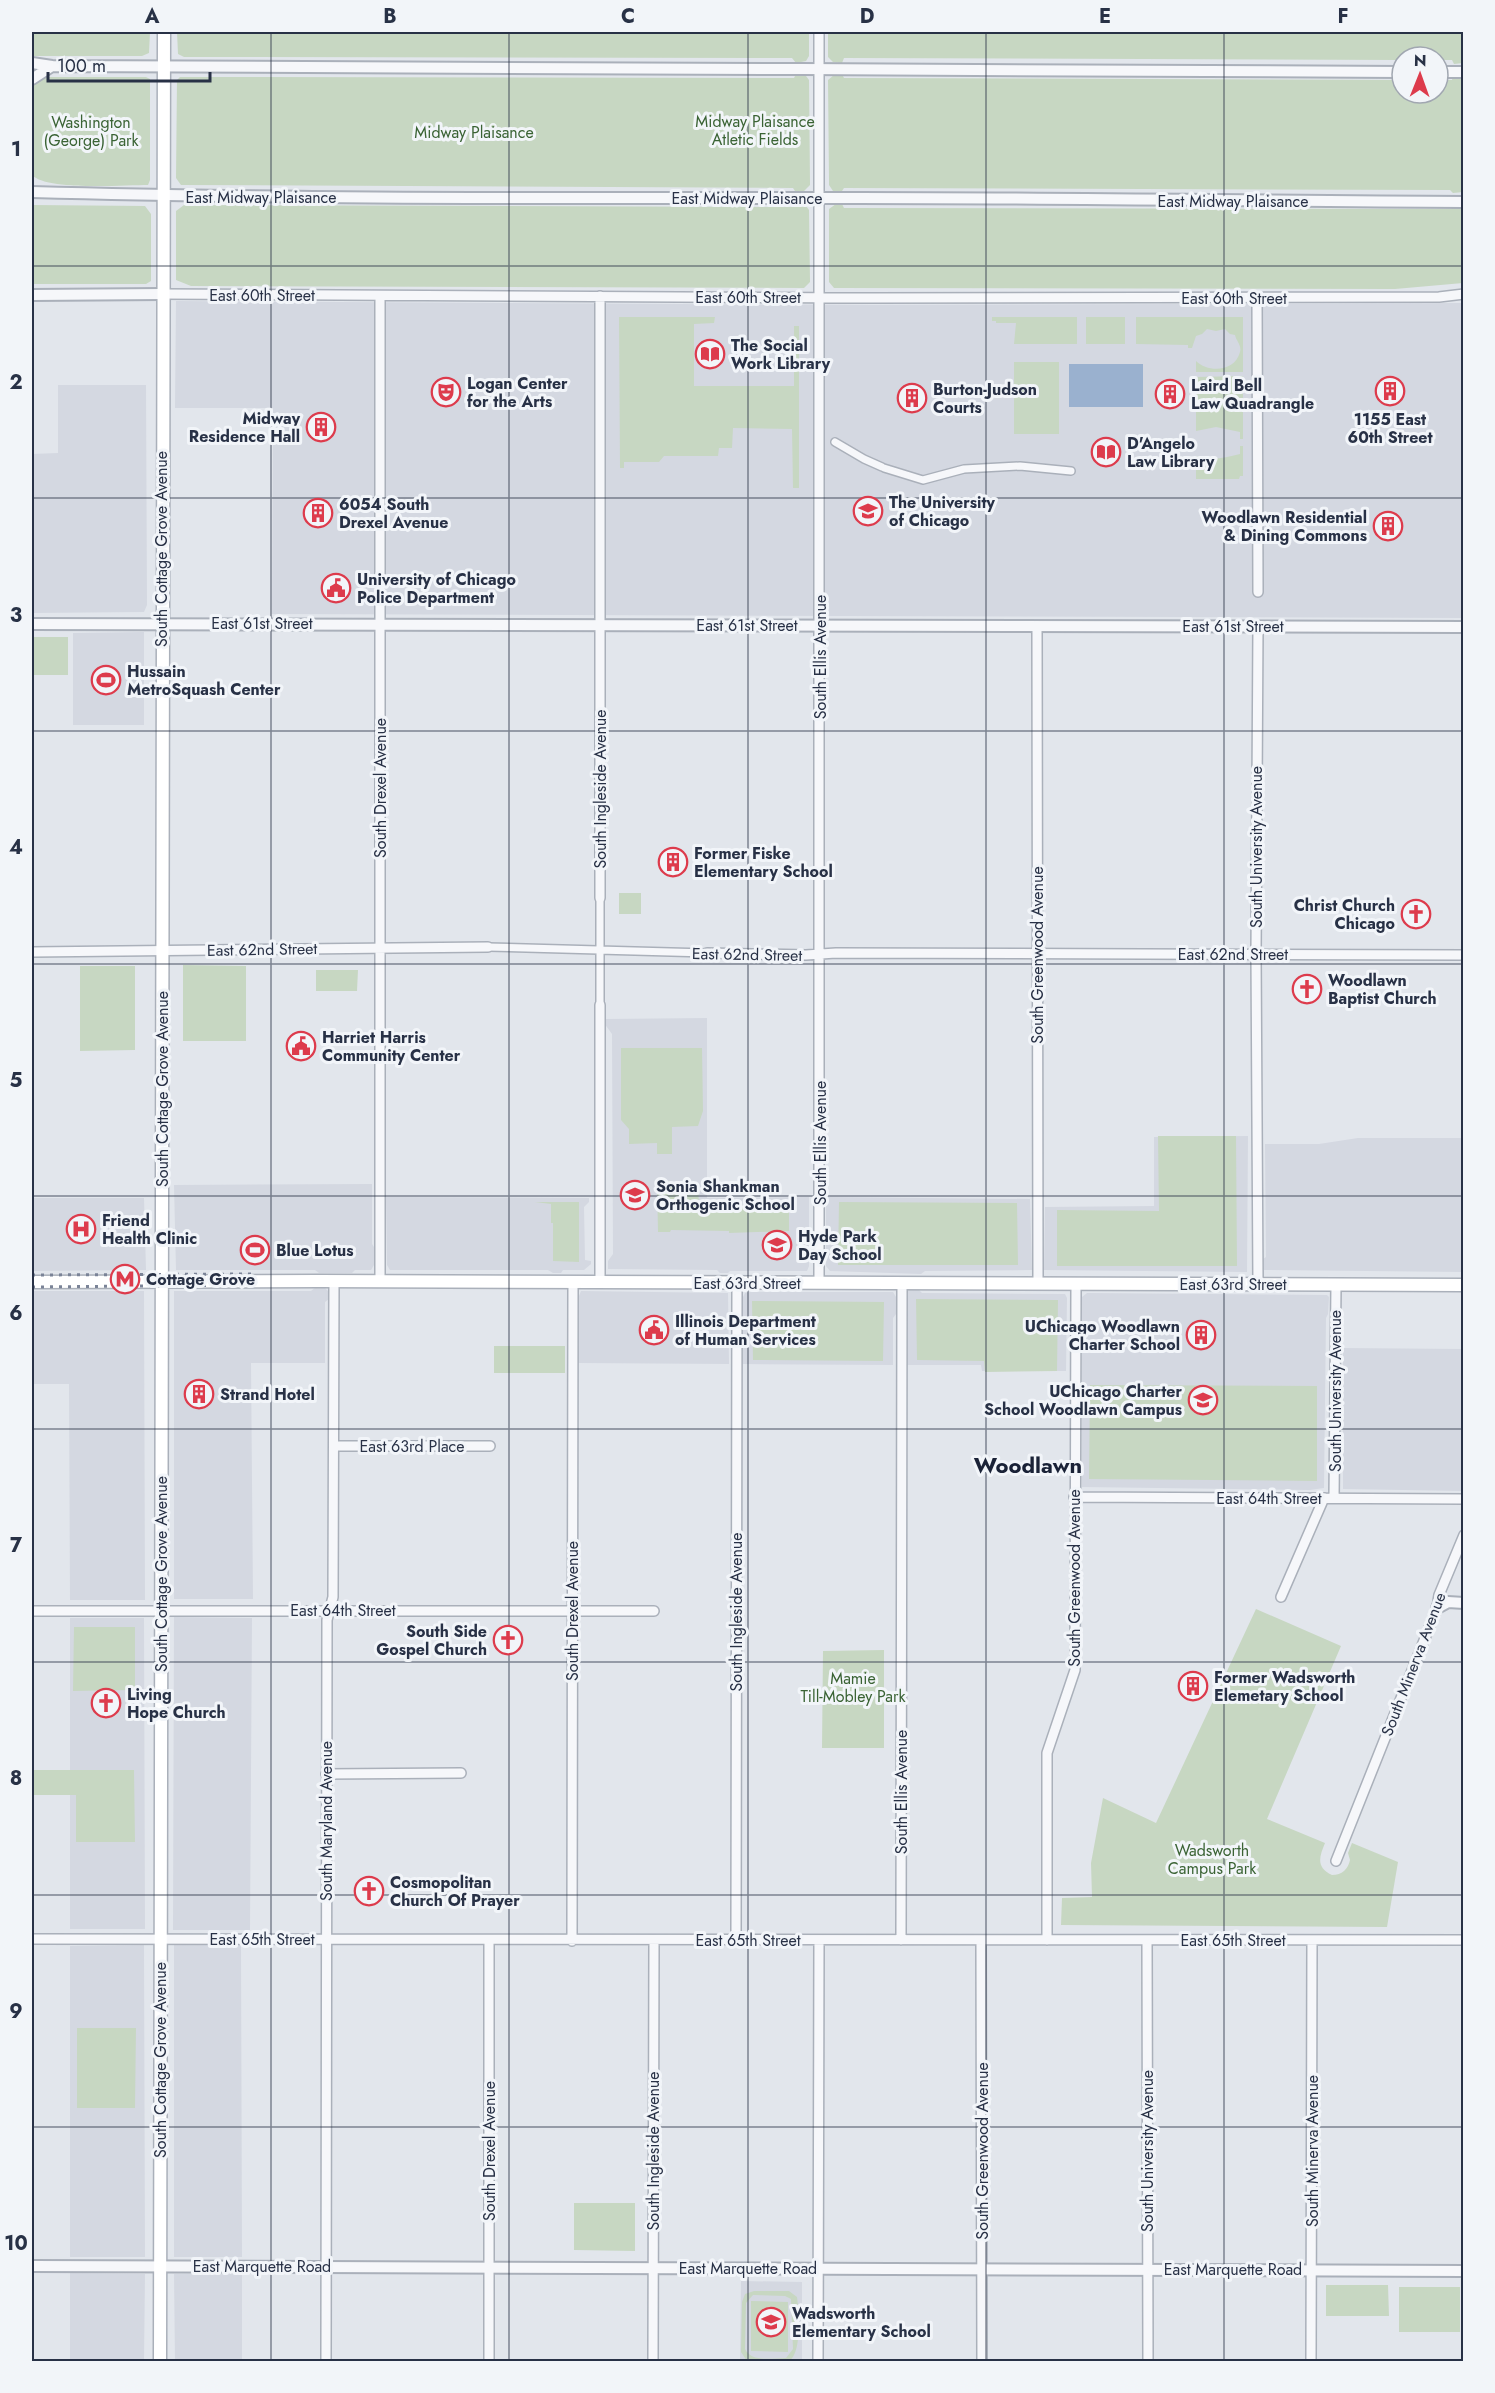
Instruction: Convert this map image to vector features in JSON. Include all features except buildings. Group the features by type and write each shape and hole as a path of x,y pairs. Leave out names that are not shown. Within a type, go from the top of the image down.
{"main road":[{"name":"South Cottage Grove Avenue","path":"160,2361 161,623 164,32"},
{"name":"East 63rd Street","path":"32,1282 1464,1285"}],"street":[{"name":"South Ellis Avenue","path":"819,32 819,1283"},
{"path":"32,63 52,66 163,67 1390,72"},
{"path":"32,79 52,66"},
{"name":"East Midway Plaisance","path":"32,192 162,196 1464,202"},
{"name":"East 60th Street","path":"32,295 1257,298 1439,297 1464,294"},
{"name":"South Drexel Avenue","path":"380,1281 381,296"},
{"name":"South Ingleside Avenue","path":"600,296 600,1282"},
{"path":"1257,298 1258,592"},
{"path":"835,442 864,459 923,480 964,470 1020,466 1071,471"},
{"name":"East 61st Street","path":"32,624 1464,627"},
{"name":"South Greenwood Avenue","path":"1037,626 1038,1284"},
{"name":"South University Avenue","path":"1258,626 1256,954 1258,1284"},
{"name":"East 62nd Street","path":"32,952 488,947 600,948 616,952 820,954 1464,955"},
{"name":"South Maryland Avenue","path":"326,2361 327,1620 333,1597 334,1281"},
{"name":"South Drexel Avenue","path":"572,1941 573,1282"},
{"name":"South Ingleside Avenue","path":"736,1941 737,1283"},
{"name":"South Ellis Avenue","path":"901,1940 902,1283"},
{"name":"South Greenwood Avenue","path":"1047,1940 1047,1753 1075,1670 1076,1283"},
{"name":"South University Avenue","path":"1334,1498 1336,1284"},
{"name":"East 63rd Place","path":"334,1446 490,1446"},
{"name":"East 64th Street","path":"1074,1497 1464,1499"},
{"path":"1281,1597 1324,1498"},
{"name":"South Minerva Avenue","path":"1336,1861 1464,1535"},
{"path":"1437,1608 1448,1602 1464,1603"},
{"name":"East 64th Street","path":"32,1611 654,1611"},
{"path":"326,1774 461,1773"},
{"name":"East 65th Street","path":"32,1940 1464,1940"},
{"name":"South Drexel Avenue","path":"489,1940 489,2361"},
{"path":"818,2361 819,1940"},
{"name":"South Greenwood Avenue","path":"981,1940 982,2361"},
{"name":"South University Avenue","path":"1147,1940 1148,2361"},
{"name":"South Minerva Avenue","path":"1311,2361 1312,1940"},
{"name":"South Ingleside Avenue","path":"653,2361 654,1941"},
{"name":"East Marquette Road","path":"32,2266 1464,2271"}],"shaded area":[{"name":"The University of Chicago","path":"176,301 872,305 1463,303 1463,618 272,614 273,408 175,408"},
{"path":"58,385 146,385 147,605 144,612 32,613 32,454 58,453"},
{"name":"Hussain MetroSquash Center","path":"144,632 144,725 73,725 73,633"},
{"path":"707,1018 707,1198 809,1197 809,1266 807,1271 720,1273 717,1270 608,1269 608,1261 613,1254 612,1034 604,1023 606,1019"},
{"path":"1248,1136 1247,1272 1044,1270 1045,1207 1154,1206 1154,1137"},
{"path":"1358,1138 1463,1138 1463,1272 1264,1270 1263,1259 1266,1257 1265,1144 1319,1144"},
{"path":"372,1184 374,1265 371,1270 355,1270 352,1273 319,1273 315,1270 176,1270 174,1185"},
{"path":"386,1197 589,1198 589,1202 584,1207 585,1260 591,1261 591,1264 584,1270 563,1270 561,1273 548,1270 390,1270 387,1265"},
{"path":"826,1197 1030,1199 1032,1270 925,1271 921,1274 830,1271 826,1266"},
{"name":"Friend Health Clinic","path":"32,1198 144,1198 146,1270 32,1271"},
{"path":"316,1287 324,1287 329,1292 329,1299 325,1302 325,1363 251,1363 253,1599 174,1599 174,1291 311,1291"},
{"path":"908,1290 919,1290 922,1293 1065,1294 1067,1298 1066,1371 982,1371 981,1365 907,1365 908,1317 905,1315"},
{"path":"32,1291 144,1291 145,1600 70,1600 69,1384 32,1384"},
{"name":"Illinois Department of Human Services","path":"581,1291 728,1293 729,1364 578,1363"},
{"path":"893,1292 896,1297 896,1314 893,1318 893,1365 743,1364 743,1297 745,1293"},
{"name":"UChicago Charter School Woodlawn Campus","path":"1087,1293 1327,1295 1329,1297 1326,1318 1324,1488 1310,1490 1082,1487 1082,1297"},
{"path":"1343,1348 1463,1349 1463,1491 1343,1489"},
{"path":"174,1617 252,1618 250,1930 173,1930"},
{"path":"70,1618 144,1618 145,1929 70,1929"},
{"path":"174,1944 241,1945 242,2257 174,2257"},
{"path":"144,1945 145,2257 70,2257 70,1946"},
{"path":"70,2273 145,2274 144,2361 70,2361"},
{"path":"174,2274 242,2274 242,2361 175,2361"},
{"name":"Wadsworth Elementary School","path":"741,2281 802,2282 802,2361 740,2362"}],"green space":[{"path":"32,32 150,32 149,53 142,56 32,56"},
{"path":"177,32 809,32 809,56 806,61 796,63 792,58 184,57 178,54"},
{"path":"828,32 1463,32 1463,63 1454,64 1450,60 1450,45 1390,45 1390,60 844,58 842,63 833,62 828,57"},
{"name":"Midway Plaisance","path":"796,74 806,76 809,80 810,185 804,191 795,191 793,188 181,185 176,178 177,80 180,77 794,78"},
{"path":"842,74 844,78 1390,80 1390,105 1450,105 1450,80 1453,76 1464,78 1463,192 1453,193 1450,190 844,188 842,191 833,191 829,185 828,80 834,75"},
{"name":"Washington (George) Park","path":"47,77 146,77 150,79 150,180 148,185 69,185 40,180 32,175 32,86"},
{"path":"796,203 804,203 809,210 810,282 804,288 191,286 176,280 176,211 184,205 794,207"},
{"path":"836,204 842,204 844,208 1451,209 1454,205 1463,207 1463,283 1395,289 834,288 829,282 829,209"},
{"path":"32,205 145,206 151,214 151,281 146,284 32,284"},
{"path":"619,317 715,317 714,323 694,324 694,386 794,386 794,326 799,326 799,488 793,488 792,429 733,428 732,448 719,448 718,456 664,456 659,462 624,462 624,468 620,468"},
{"path":"992,317 1077,317 1077,344 1014,344 1016,323 996,323 992,321"},
{"path":"1086,317 1125,317 1125,344 1086,344"},
{"path":"1136,317 1243,317 1243,372 1196,372 1196,361 1214,369 1227,367 1237,359 1240,345 1235,335 1225,329 1216,331 1207,329 1196,336 1192,348 1188,348 1188,345 1136,344"},
{"path":"1014,362 1059,362 1059,434 1014,434"},
{"path":"1243,376 1243,439 1240,439 1240,432 1216,427 1196,431 1196,377"},
{"path":"1240,446 1243,446 1243,476 1239,479 1196,479 1196,456 1213,459 1229,457 1240,454"},
{"path":"32,637 68,637 68,675 32,675"},
{"path":"619,893 641,893 641,914 619,914"},
{"path":"183,965 246,966 246,1041 183,1041"},
{"path":"80,966 135,966 135,1050 80,1051"},
{"path":"316,970 358,970 357,991 316,991"},
{"path":"621,1048 702,1048 703,1111 698,1126 672,1127 672,1154 657,1154 657,1143 629,1144 629,1129 621,1120"},
{"path":"1158,1136 1236,1136 1237,1266 1057,1266 1057,1210 1159,1211"},
{"path":"657,1181 671,1181 672,1186 698,1186 699,1205 789,1206 789,1231 729,1233 729,1231 671,1230 670,1232 658,1232"},
{"path":"535,1202 579,1202 579,1262 553,1261 551,1204"},
{"path":"839,1202 1017,1203 1018,1265 838,1265"},
{"path":"916,1299 1058,1300 1057,1371 985,1372 984,1361 917,1360"},
{"path":"752,1301 884,1302 883,1361 753,1360"},
{"path":"494,1346 565,1346 565,1373 494,1373"},
{"path":"1090,1385 1317,1386 1317,1481 1089,1479"},
{"name":"Wadsworth Campus Park","path":"1256,1609 1341,1646 1267,1819 1325,1843 1320,1862 1323,1869 1332,1875 1342,1873 1348,1866 1350,1860 1348,1853 1352,1843 1398,1862 1387,1927 1061,1925 1062,1898 1092,1897 1091,1863 1103,1798 1156,1823"},
{"path":"74,1627 135,1627 135,1690 73,1691"},
{"name":"Mamie Till-Mobley Park","path":"884,1650 884,1748 822,1748 823,1651"},
{"path":"32,1770 134,1770 135,1842 76,1842 76,1795 32,1795"},
{"path":"77,2028 136,2028 135,2108 77,2108"},
{"path":"574,2203 635,2203 635,2251 574,2250"},
{"path":"1326,2285 1388,2285 1389,2316 1326,2316"},
{"path":"1399,2287 1460,2287 1460,2332 1399,2332"},
{"path":"754,2291 789,2291 797,2297 798,2341 793,2357 789,2361 747,2361 741,2352 742,2302 745,2294","holes":["753,2295 785,2296 791,2299 793,2349 786,2358 763,2359 753,2356 745,2349 746,2303"]},
{"path":"751,2301 788,2302 788,2352 751,2351"}],"water":[{"path":"1069,364 1143,364 1143,407 1069,407"}],"railway":[{"path":"32,1275 256,1274"},
{"path":"32,1287 256,1285"}],"place":[{"name":"The Social Work Library","path":"710,354"},
{"name":"1155 East 60th Street","path":"1390,391"},
{"name":"Logan Center for the Arts","path":"446,392"},
{"name":"Laird Bell Law Quadrangle","path":"1170,394"},
{"name":"Burton-Judson Courts","path":"912,398"},
{"name":"Midway Residence Hall","path":"321,427"},
{"name":"D'Angelo Law Library","path":"1106,452"},
{"name":"The University of Chicago","path":"868,511"},
{"name":"6054 South Drexel Avenue","path":"318,513"},
{"name":"Woodlawn Residential & Dining Commons","path":"1388,526"},
{"name":"University of Chicago Police Department","path":"336,588"},
{"name":"Hussain MetroSquash Center","path":"106,680"},
{"name":"Former Fiske Elementary School","path":"673,862"},
{"name":"Christ Church Chicago","path":"1416,914"},
{"name":"Woodlawn Baptist Church","path":"1307,989"},
{"name":"Harriet Harris Community Center","path":"301,1046"},
{"name":"Sonia Shankman Orthogenic School","path":"635,1195"},
{"name":"Friend Health Clinic","path":"81,1229"},
{"name":"Hyde Park Day School","path":"777,1245"},
{"name":"Blue Lotus","path":"255,1250"},
{"name":"Cottage Grove","path":"125,1279"},
{"name":"Illinois Department of Human Services","path":"654,1330"},
{"name":"UChicago Woodlawn Charter School","path":"1201,1335"},
{"name":"Strand Hotel","path":"199,1394"},
{"name":"UChicago Charter School Woodlawn Campus","path":"1203,1400"},
{"name":"South Side Gospel Church","path":"508,1640"},
{"name":"Former Wadsworth Elemetary School","path":"1193,1686"},
{"name":"Living Hope Church","path":"106,1703"},
{"name":"Cosmopolitan Church Of Prayer","path":"369,1891"},
{"name":"Wadsworth Elementary School","path":"771,2322"}],"district":[{"name":"Woodlawn","path":"1028,1465"}],"park label":[{"name":"Midway Plaisance Atletic Fields","path":"755,130"}]}
